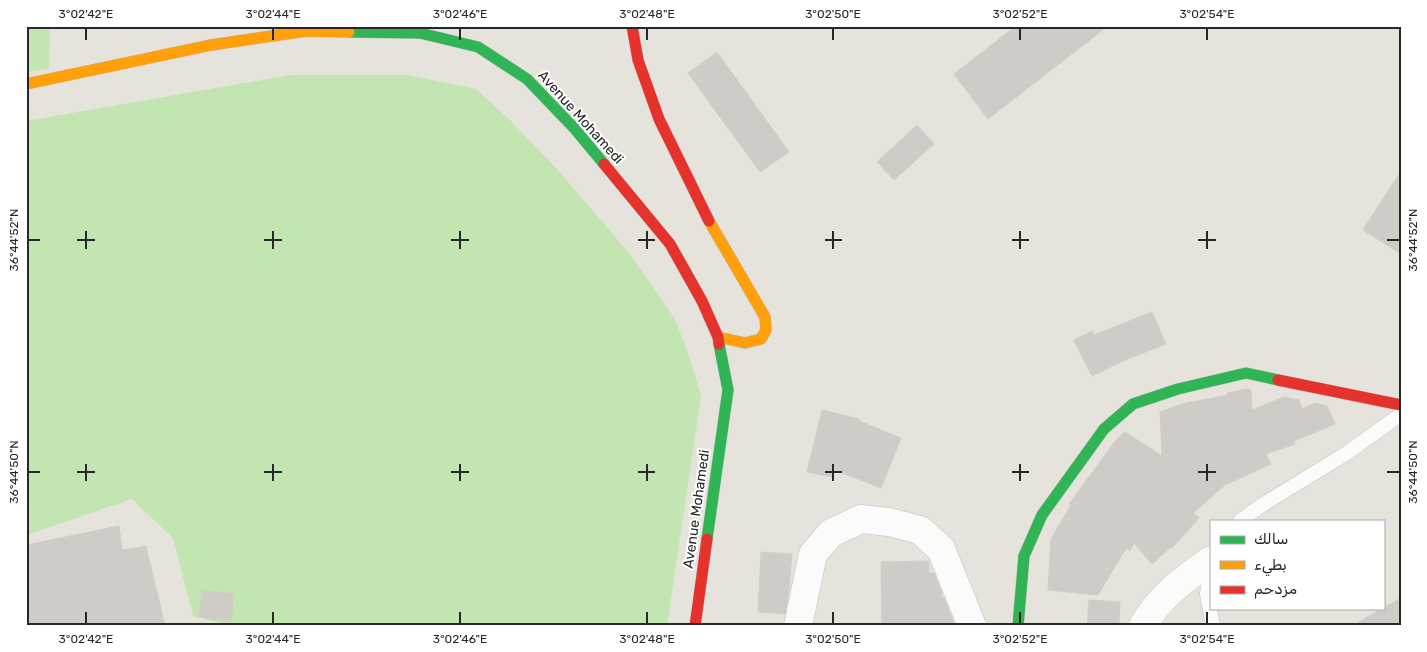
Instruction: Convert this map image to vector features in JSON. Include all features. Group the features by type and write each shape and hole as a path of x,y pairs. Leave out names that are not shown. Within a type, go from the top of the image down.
{"main road":[{"path":"632,26 638,60 659,119 707,218 765,317 766,330 761,339 745,342 718,337"},
{"name":"Avenue Mohamedi","path":"26,84 211,45 306,31 420,33 478,48 527,79 574,128 670,244 702,301 718,337 728,390 695,626"},
{"path":"1018,626 1024,556 1042,515 1104,429 1133,404 1178,389 1246,373 1401,405"}],"street":[{"path":"798,626 813,554 831,533 861,519 888,522 920,530 941,549 972,626"},
{"path":"1143,626 1152,610 1175,586 1210,561"}],"lane":[{"path":"1241,520 1262,505 1346,453 1401,414"},
{"path":"1210,572 1207,594 1213,626"}],"green space":[{"path":"26,26 50,26 49,69 26,72"},
{"path":"291,75 407,75 476,89 511,121 557,169 629,253 675,319 701,396 667,626 233,626 193,616 173,538 132,499 26,535 26,121"}],"building":[{"path":"1016,26 1108,26 988,119 954,74"},
{"path":"717,52 789,152 760,172 688,73"},
{"path":"917,125 934,144 894,180 877,162"},
{"path":"1401,171 1401,254 1363,230"},
{"path":"1152,312 1166,344 1125,360 1092,376 1074,340 1092,331 1094,335"},
{"path":"1246,389 1251,390 1252,410 1284,397 1299,400 1302,409 1315,403 1327,406 1335,424 1294,441 1295,444 1266,454 1271,464 1225,485 1193,513 1199,518 1172,548 1152,564 1134,543 1130,551 1126,548 1098,595 1048,590 1051,539 1071,505 1069,504 1116,440 1125,432 1162,456 1160,412 1182,404 1228,395 1227,393"},
{"path":"822,410 859,419 859,421 901,438 881,488 835,470 833,477 807,472"},
{"path":"119,526 122,550 146,546 165,626 26,626 26,545"},
{"path":"761,552 792,554 785,614 758,612"},
{"path":"929,561 929,573 934,573 942,593 942,598 944,598 955,626 882,626 881,562"},
{"path":"202,590 234,594 231,621 199,617"},
{"path":"1401,598 1401,626 1352,626 1380,610 1384,610 1384,607"},
{"path":"1089,600 1120,602 1119,626 1087,626"}],"traffic: fast":[{"path":"349,32 420,33 478,47 527,79 574,128 604,164"},
{"path":"707,539 728,390 719,344"},
{"path":"1018,626 1024,556 1042,515 1104,429 1133,404 1178,389 1246,373 1278,380"}],"traffic: slow":[{"path":"26,84 211,45 306,31 349,32"},
{"path":"709,221 765,317 766,330 761,339 745,343 718,337"}],"traffic: jam":[{"path":"632,26 638,60 659,119 709,221"},
{"path":"604,164 670,244 702,301 718,337 719,344"},
{"path":"1278,380 1401,405"},
{"path":"695,626 707,539"}]}
